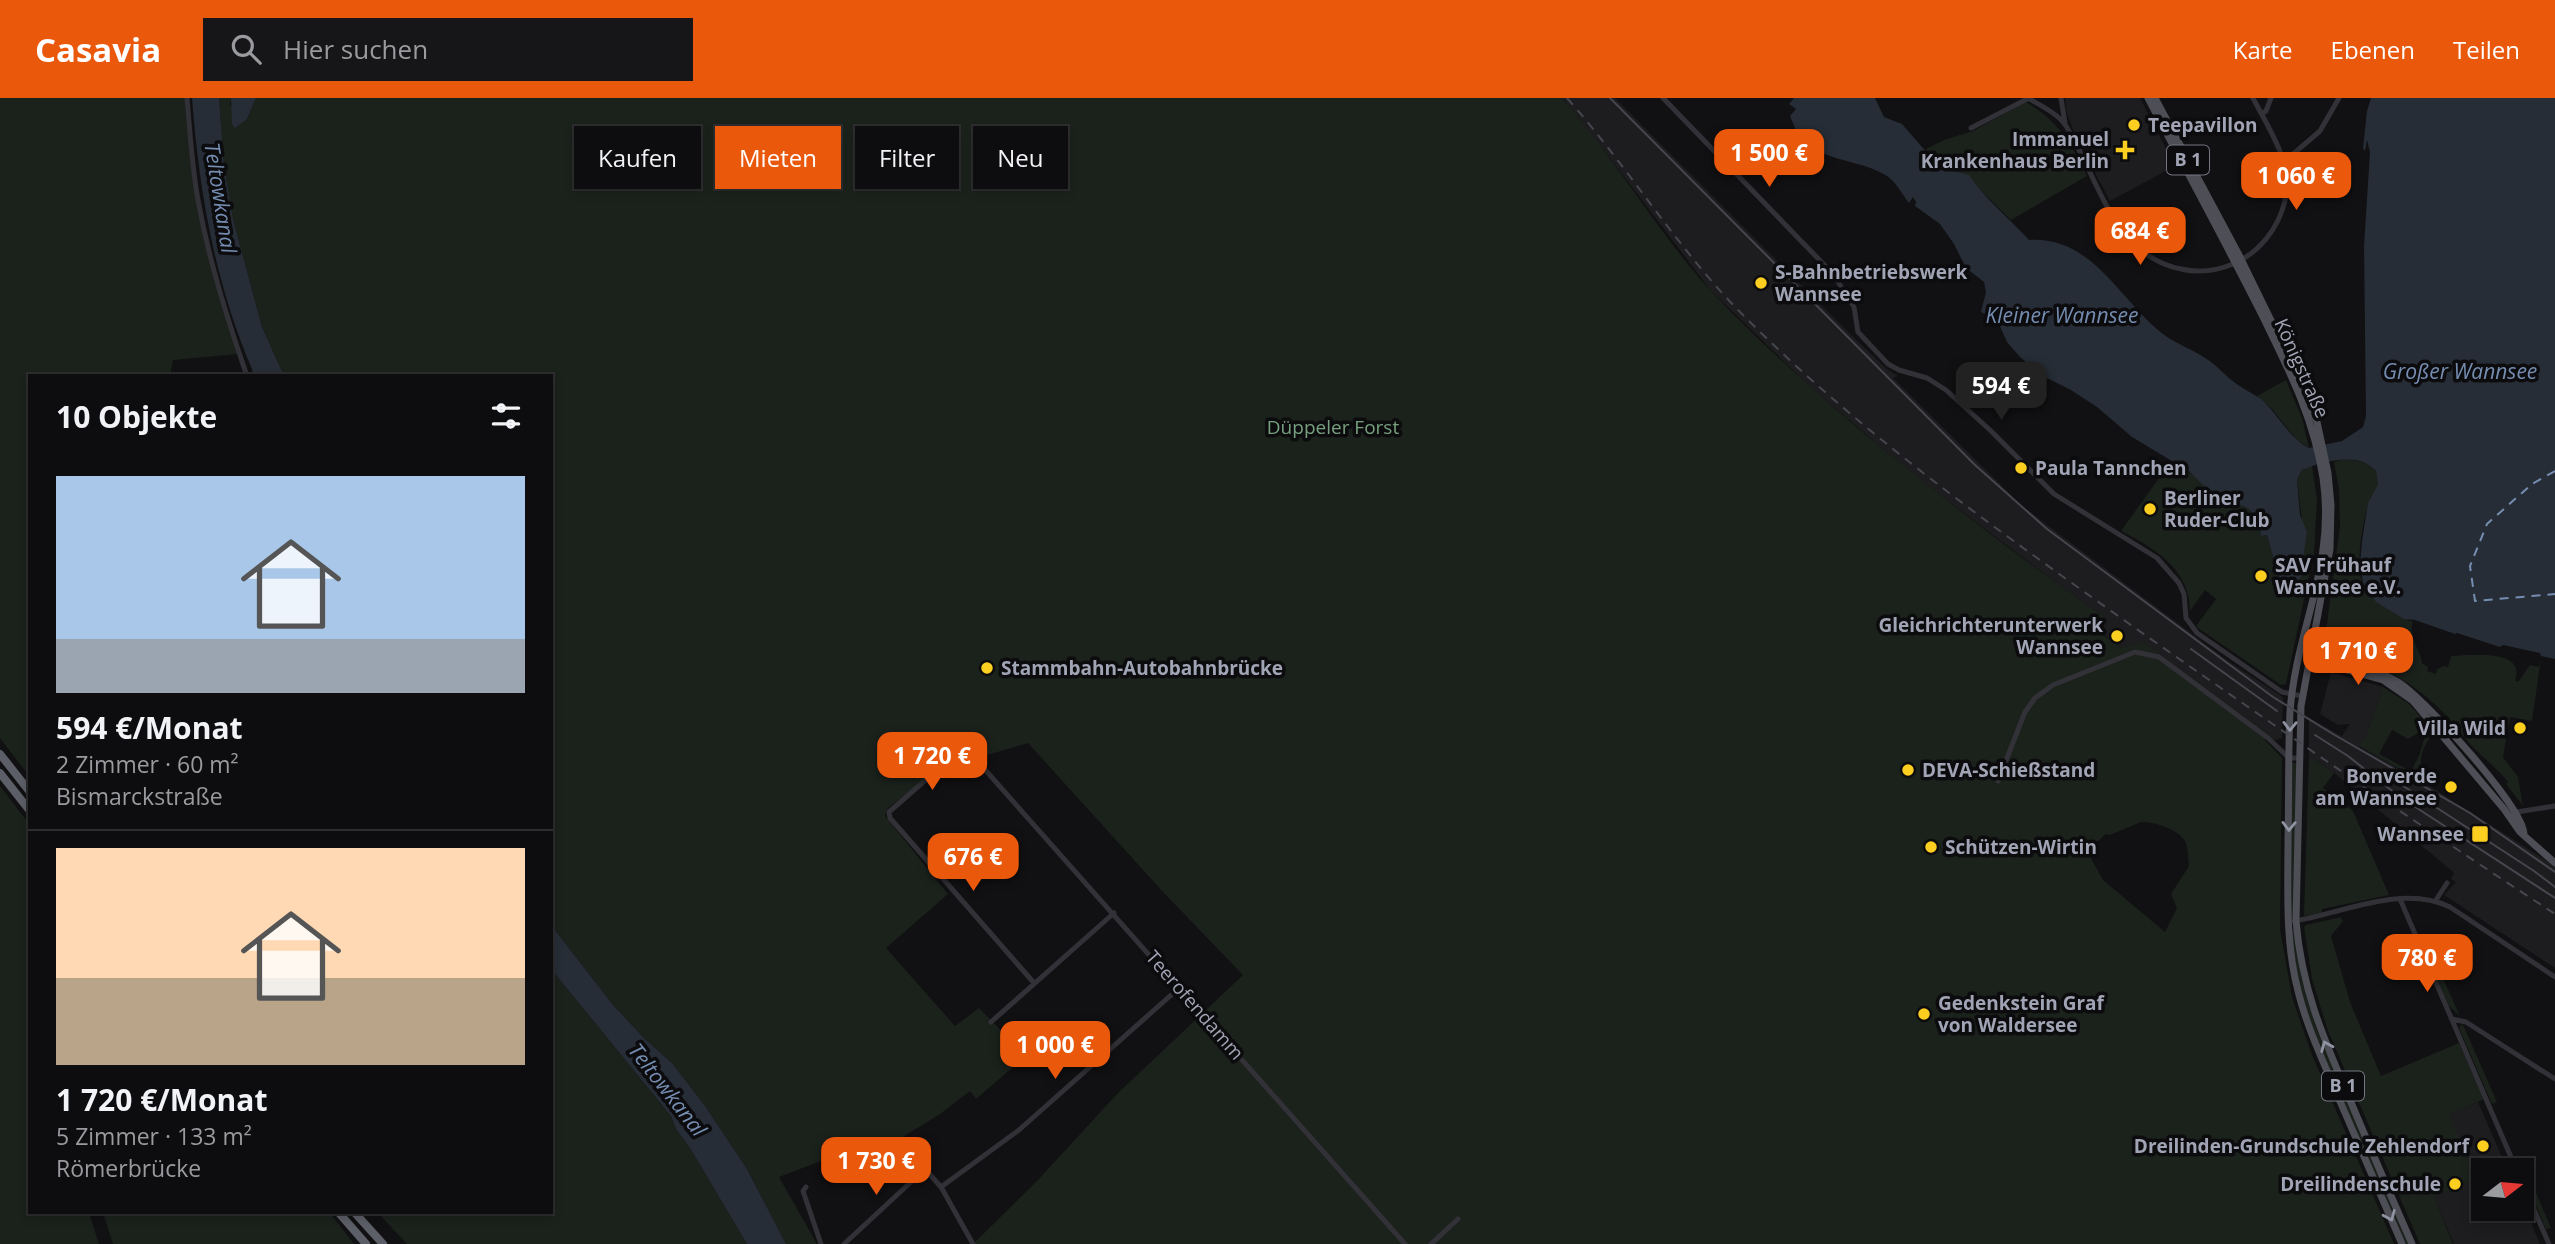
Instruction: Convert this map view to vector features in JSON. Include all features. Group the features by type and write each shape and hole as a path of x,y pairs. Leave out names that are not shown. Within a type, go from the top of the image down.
{"highway":[{"path":"0,754 28,789"},
{"path":"0,772 28,808"},
{"path":"340,1214 366,1244"},
{"path":"356,1214 383,1244"}],"main road":[{"name":"Königstraße","path":"2148,98 2239,261"},
{"name":"Königstraße","path":"2155,98 2239,261 2317,434 2331,505 2330,549 2302,696 2300,758"},
{"name":"Königstraße","path":"2289,758 2292,694 2324,548 2325,474"},
{"path":"2301,653 2370,669 2397,681 2418,696 2513,815 2524,834 2555,863"},
{"name":"B 1","path":"2289,758 2287,922 2294,972 2304,1014 2402,1244"},
{"name":"B 1","path":"2300,758 2296,921 2302,970 2319,1029 2412,1244"}],"street":[{"path":"187,98 197,197 206,245 225,313 246,374"},
{"path":"1663,98 1833,274 1854,307 1858,332 1888,364 1927,378 1946,390 2054,494 2157,558 2182,588 2186,618 2191,627 2239,664 2282,692 2302,696"},
{"path":"1971,128 2028,98 2065,123"},
{"path":"2061,98 2065,123 2120,227 2139,250 2161,264 2186,271 2216,270 2239,261 2262,244 2277,222 2287,192 2285,161 2253,98"},
{"path":"2262,114 2271,98"},
{"path":"2285,161 2320,131 2339,98"},
{"path":"1998,780 2025,712 2035,698 2053,685 2135,652 2159,657 2268,738 2289,758 2300,758"},
{"name":"Teerofendamm","path":"1034,983 890,818 889,812 937,770 952,770 977,763 982,767 1405,1244"},
{"path":"2513,815 2555,806"},
{"path":"2436,900 2446,883"},
{"path":"2287,922 2400,899 2436,900 2555,977"},
{"path":"2400,899 2511,1158"},
{"path":"991,1022 1114,913"},
{"path":"941,1187 1019,1130 1180,988"},
{"path":"2452,1019 2466,1022 2555,1079"},
{"path":"844,1244 925,1169 941,1187 973,1244"},
{"path":"806,1187 803,1191 821,1244"},
{"path":"2534,1210 2549,1244"},
{"path":"1432,1244 1458,1219"}],"shaded area":[{"path":"1561,98 1615,98 1847,331 1898,376 1893,378 2022,506 2228,661 2283,697 2282,738 2276,740 2121,648 2100,632 2108,619 1916,477 1808,385 1711,291"},
{"name":"Immanuel Krankenhaus Berlin","path":"2065,98 2140,98 2175,166 2110,201 2075,135 2067,114"},
{"path":"2331,672 2383,687 2367,733 2359,747 2423,782 2555,866 2555,968 2444,895 2456,882 2451,879 2454,874 2452,871 2334,773 2309,756 2309,718 2342,736 2350,724 2338,725 2320,714"},
{"name":"Dreilindenschule","path":"2478,1102 2502,1158 2471,1158 2471,1222 2531,1222 2540,1244 2454,1244 2406,1133"}],"green space":[{"path":"0,98 185,98 191,165 202,228 217,290 238,354 173,360 170,374 28,374 28,774 0,738"},
{"name":"Düppeler Forst","path":"219,98 231,98 230,105 247,119 256,98 1561,98 1600,145 1691,268 1728,309 1802,379 1950,503 2108,619 2100,633 2121,648 2143,642 2276,740 2264,739 2282,758 2280,929 2292,997 2312,1055 2394,1244 973,1244 1037,1181 1117,1094 1243,975 1163,892 1028,743 936,770 887,809 885,816 948,894 886,948 955,1026 979,1008 1026,1056 976,1099 970,1091 940,1114 856,1166 847,1151 779,1177 817,1244 786,1244 747,1169 705,1106 672,1063 613,1005 553,928 553,374 283,374 262,327 233,219 224,165","holes":["2141,822 2172,830 2186,843 2189,866 2171,894 2177,908 2165,932 2103,880 2087,851 2106,834 2110,835"]},
{"name":"Immanuel Krankenhaus Berlin","path":"2026,102 2047,117 2063,134 2087,176 2011,220 1976,186 1950,166 1932,161 1926,149 1973,131"},
{"path":"2286,380 2302,418 2309,448 2296,439 2273,410 2257,396"},
{"path":"2345,459 2373,467 2378,480 2368,505 2362,532 2359,565 2362,581 2396,613 2413,622 2413,638 2422,663 2428,667 2427,671 2436,674 2437,669 2448,667 2451,656 2494,656 2505,658 2512,663 2516,670 2515,680 2518,682 2530,665 2539,667 2541,658 2532,721 2510,717 2503,757 2518,777 2523,806 2501,774 2445,714 2419,691 2376,666 2324,646 2340,526 2339,489 2334,462"},
{"path":"2172,460 2195,476 2208,490 2249,509 2259,522 2261,536 2267,535 2280,582 2302,521 2297,479 2302,470 2312,465 2317,500 2314,553 2286,684 2281,685 2198,628 2196,626 2216,599 2205,590 2190,611 2184,583 2177,572 2157,553 2121,531"},
{"path":"2383,687 2408,703 2435,732 2425,745 2422,755 2421,765 2425,776 2423,782 2359,746 2367,733","holes":["2392,730 2408,739 2420,732 2425,736 2411,771 2379,754"]},
{"path":"2309,756 2334,773 2323,788 2353,811 2389,895 2322,909 2322,913 2304,916"},
{"path":"2291,763 2297,763 2294,918 2289,918"},
{"path":"0,786 28,822 28,1214 89,1214 99,1244 0,1244"},
{"path":"2341,917 2343,921 2331,936 2350,1002 2381,1076 2459,1043 2484,1099 2449,1115 2471,1166 2471,1180 2434,1197 2453,1244 2420,1244 2328,1031 2312,979 2304,927"},
{"path":"2295,929 2302,981 2316,1028 2409,1244 2404,1244 2315,1037 2297,979 2290,930"},
{"path":"2433,956 2460,1016 2449,1006 2428,958"},
{"path":"553,971 671,1116 676,1129 747,1244 407,1244 379,1214 553,1214"},
{"path":"2461,1025 2497,1102 2492,1104 2459,1028"},
{"path":"2534,1188 2551,1228 2546,1229 2534,1201"},
{"path":"103,1214 331,1214 354,1244 113,1244"}],"water":[{"name":"Teltowkanal","path":"192,98 219,98 224,165 233,219 262,327 283,374 253,374 219,270 199,167"},
{"path":"231,98 256,98 247,119 235,128 232,124"},
{"name":"Großer Wannsee","path":"1794,98 1875,98 1884,117 1902,124 1936,163 1942,158 1953,171 1969,175 1989,200 2029,240 2051,241 2071,248 2088,259 2163,334 2209,361 2234,382 2261,399 2295,438 2309,448 2342,441 2363,427 2366,416 2364,246 2370,152 2367,140 2365,151 2363,148 2371,98 2555,98 2555,659 2541,656 2540,653 2503,645 2500,647 2415,620 2404,619 2376,602 2363,583 2360,566 2368,503 2378,484 2376,471 2360,461 2330,461 2302,470 2297,479 2300,515 2307,532 2300,580 2280,582 2267,535 2261,536 2259,522 2249,509 2208,490 2190,472 2132,437 2097,407 2039,374 2020,357 2007,342 1997,320 1981,312 1986,292 1984,282 1966,268 1940,224 1915,206 1913,197 1909,203 1896,185 1880,172 1822,153 1816,156 1811,152 1800,138 1790,116 1796,109 1789,104"},
{"name":"Teltowkanal","path":"553,928 613,1005 672,1063 705,1106 747,1169 786,1244 747,1244 676,1129 671,1116 553,971"}],"ferry route":[{"path":"2555,471 2532,484 2487,524 2470,566 2475,601 2555,594"}],"tram line":[{"path":"1610,98 1975,465 2047,529 2273,697 2470,813 2555,872"},
{"path":"2191,649 2277,711"},
{"path":"2315,735 2348,756 2400,797 2555,898"},
{"path":"2391,778 2555,887"}],"railway":[{"path":"1567,98 1722,293 1790,361 1881,439 1975,513 2121,618 2336,768 2555,914"}],"place":[{"name":"Teepavillon","path":"2134,125"},
{"name":"Immanuel Krankenhaus Berlin","path":"2125,150"},
{"name":"S-Bahnbetriebswerk Wannsee","path":"1761,283"},
{"name":"Paula Tannchen","path":"2021,468"},
{"name":"Berliner Ruder-Club","path":"2150,509"},
{"name":"SAV Frühauf Wannsee e.V.","path":"2261,576"},
{"name":"Gleichrichterunterwerk Wannsee","path":"2117,636"},
{"name":"Stammbahn-Autobahnbrücke","path":"987,668"},
{"name":"Villa Wild","path":"2520,728"},
{"name":"DEVA-Schießstand","path":"1908,770"},
{"name":"Bonverde am Wannsee","path":"2451,787"},
{"name":"Wannsee","path":"2480,834"},
{"name":"Schützen-Wirtin","path":"1931,847"},
{"name":"Gedenkstein Graf von Waldersee","path":"1924,1014"},
{"name":"Dreilinden-Grundschule Zehlendorf","path":"2483,1146"},
{"name":"Dreilindenschule","path":"2455,1184"}],"water label":[{"name":"Kleiner Wannsee","path":"2062,316"}]}
